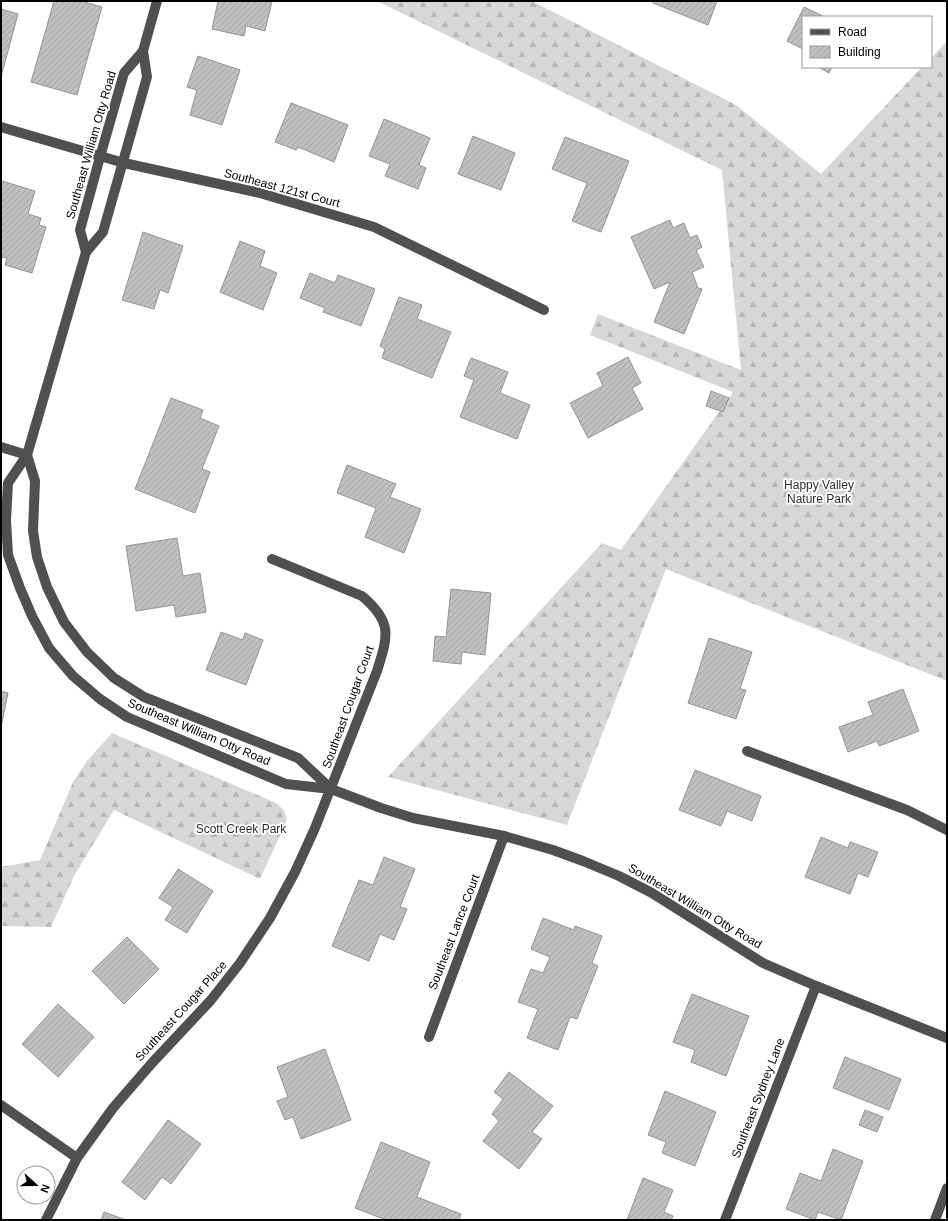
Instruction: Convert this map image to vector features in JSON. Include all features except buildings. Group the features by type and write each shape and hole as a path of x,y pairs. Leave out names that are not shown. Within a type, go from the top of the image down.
{"street":[{"name":"Southeast William Otty Road","path":"86,252 80,230 100,157 124,73 142,51 156,1"},
{"name":"Southeast William Otty Road","path":"142,51 147,77 124,163 103,232 86,252 28,455 8,483 6,520 8,555 32,616 49,648 73,676 100,699 127,717 286,784 331,789 412,818 504,836 583,860 652,893 763,963 816,986 947,1038"},
{"name":"Southeast 121st Court","path":"1,127 100,157 260,193 374,227 544,310"},
{"path":"1,447 28,455"},
{"name":"Southeast William Otty Road","path":"28,455 35,481 33,531 37,557 46,587 64,622 87,652 114,678 144,697 298,758 331,789"},
{"name":"Southeast Cougar Court","path":"272,559 362,596 373,605 380,614 386,631 384,649 377,671 331,789"},
{"path":"747,751 907,810 947,830"},
{"name":"Southeast Cougar Place","path":"46,1220 77,1158 113,1108 152,1063 211,1000 240,963 270,918 295,872 331,789"},
{"name":"Southeast Lance Court","path":"429,1037 504,836"},
{"name":"Southeast Sydney Lane","path":"726,1220 816,986"},
{"path":"1,1105 77,1158"},
{"path":"935,1220 947,1188"}],"green space":[{"name":"Happy Valley Nature Park","path":"377,1 532,1 736,105 821,174 921,68 932,68 932,57 947,41 947,681 666,569 567,825 388,777 602,543 621,550 733,392 590,335 598,314 741,370 722,170"},
{"name":"Scott Creek Park","path":"112,733 276,803 284,810 287,820 260,879 114,810 74,876 51,927 1,926 1,867 40,860 73,782 87,761"}]}
